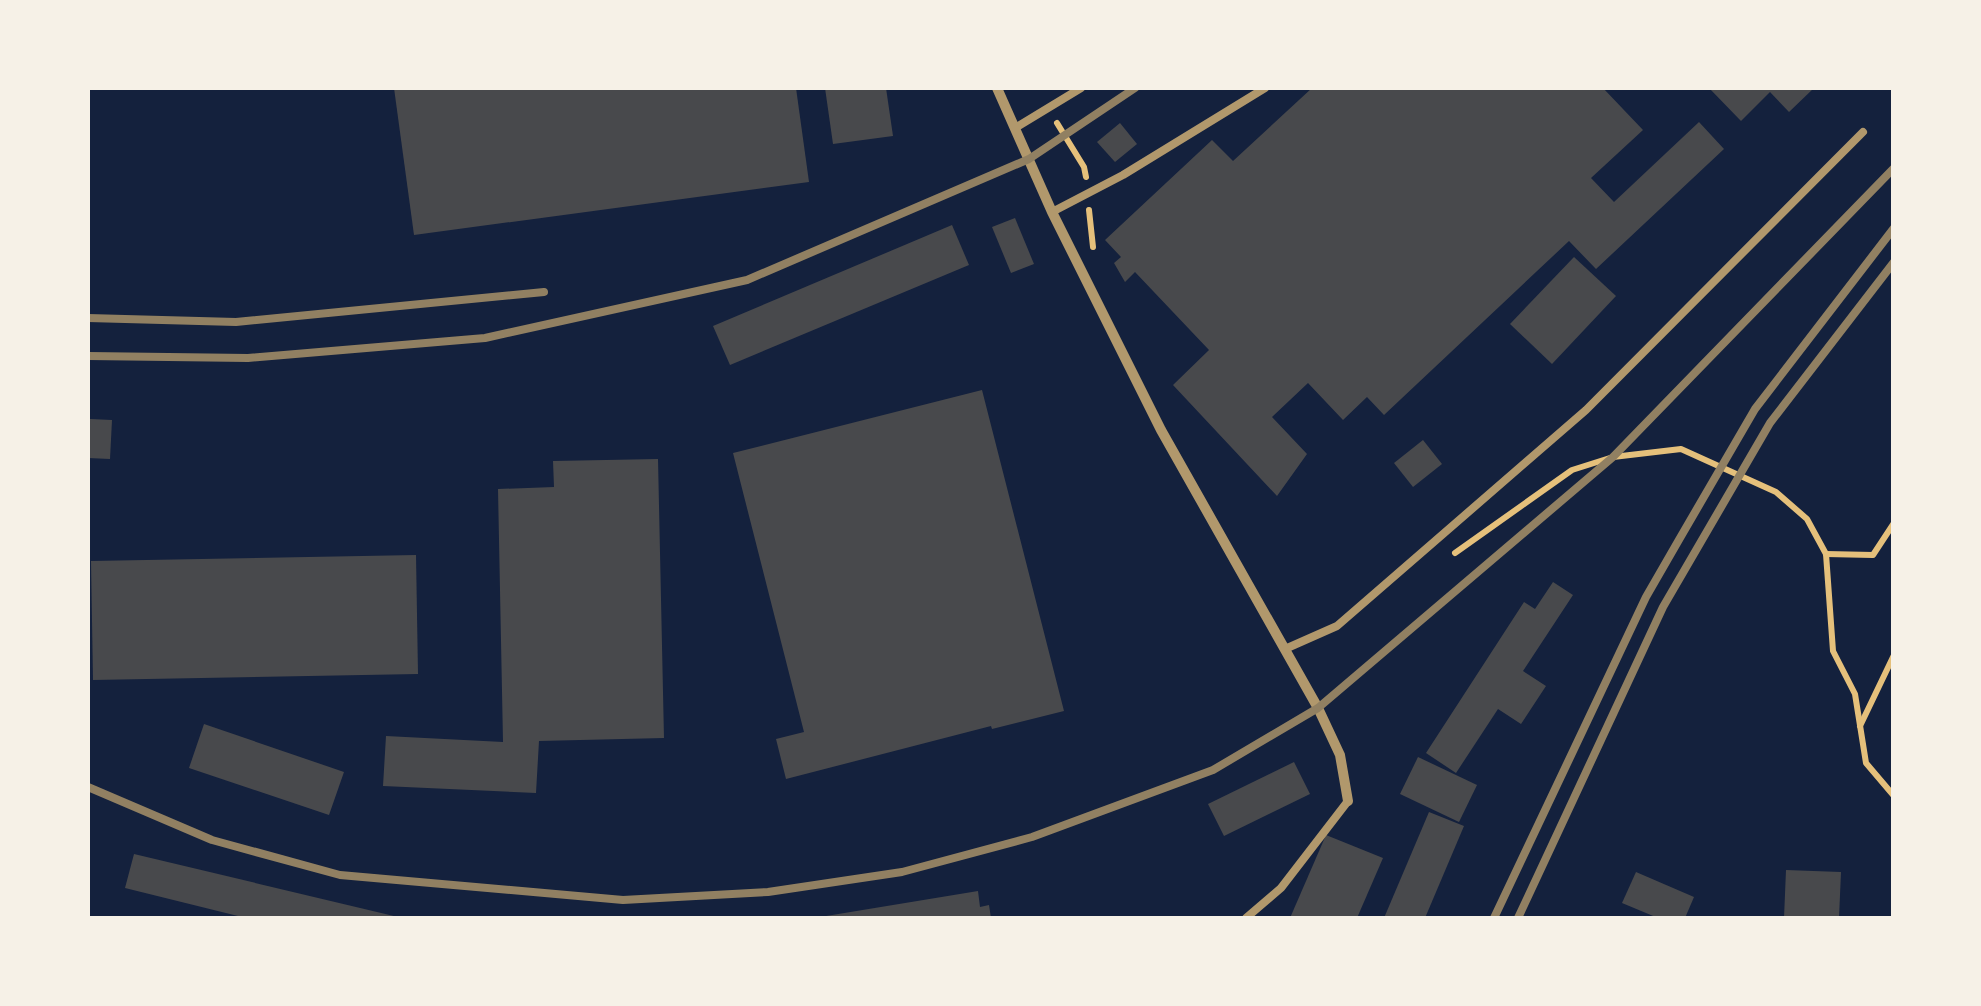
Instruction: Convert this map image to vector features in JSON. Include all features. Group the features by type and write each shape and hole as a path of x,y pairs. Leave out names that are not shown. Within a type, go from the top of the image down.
{"street":[{"path":"997,88 1052,212 1161,430 1340,755 1348,801"}],"lane":[{"path":"1015,128 1081,88"},
{"path":"1052,212 1123,175 1265,88"},
{"path":"1285,649 1337,626 1586,410 1862,132"},
{"path":"1246,918 1281,888 1348,801"}],"path":[{"path":"1441,562 1572,470 1613,457 1681,449 1776,492 1807,519 1826,554 1833,651 1855,694 1866,763 1894,796"},
{"path":"1826,554 1874,555 1894,523"},
{"path":"1860,727 1894,655"}],"building":[{"path":"394,88 796,88 809,182 414,235"},
{"path":"825,88 886,88 893,136 833,144"},
{"path":"1312,88 1603,88 1643,130 1591,178 1614,202 1699,122 1724,149 1596,269 1569,241 1384,415 1367,397 1343,420 1308,383 1272,417 1307,454 1277,496 1173,385 1209,350 1135,272 1125,282 1114,263 1121,257 1105,240 1212,140 1233,161"},
{"path":"1709,88 1814,88 1789,112 1770,92 1741,121"},
{"path":"1120,123 1137,144 1115,162 1097,142"},
{"path":"1015,218 1034,264 1011,273 992,227"},
{"path":"952,225 969,265 730,365 713,326"},
{"path":"1574,257 1616,296 1552,364 1510,324"},
{"path":"982,390 1064,711 786,779 776,739 804,732 733,453"},
{"path":"90,419 112,420 110,459 88,458"},
{"path":"1423,440 1442,464 1413,487 1394,463"},
{"path":"658,459 664,738 539,741 536,793 383,786 386,736 503,742 498,489 554,487 553,461"},
{"path":"416,555 418,674 93,680 91,561"},
{"path":"1553,582 1573,595 1523,671 1546,686 1521,724 1498,709 1456,773 1426,753 1524,602 1535,609"},
{"path":"204,724 344,772 329,815 189,768"},
{"path":"1418,757 1477,785 1459,822 1400,794"},
{"path":"1294,762 1310,794 1224,836 1208,804"},
{"path":"1429,812 1464,826 1425,918 1384,918"},
{"path":"1326,835 1383,858 1357,918 1290,918"},
{"path":"134,854 398,918 246,918 125,888"},
{"path":"1786,870 1841,872 1839,918 1784,918"},
{"path":"1636,872 1694,897 1685,918 1658,918 1622,903"},
{"path":"978,891 980,907 989,905 991,918 814,918"}],"railway":[{"path":"88,356 248,358 485,338 747,280 1029,159 1135,88"},
{"path":"88,787 212,840 340,875 623,900 768,892 902,872 1032,837 1213,770 1318,708 1613,457 1894,168"},
{"path":"1494,918 1646,597 1680,538 1755,409 1894,228"},
{"path":"1518,918 1663,607 1770,423 1894,262"},
{"path":"88,318 236,322 544,292"}]}
